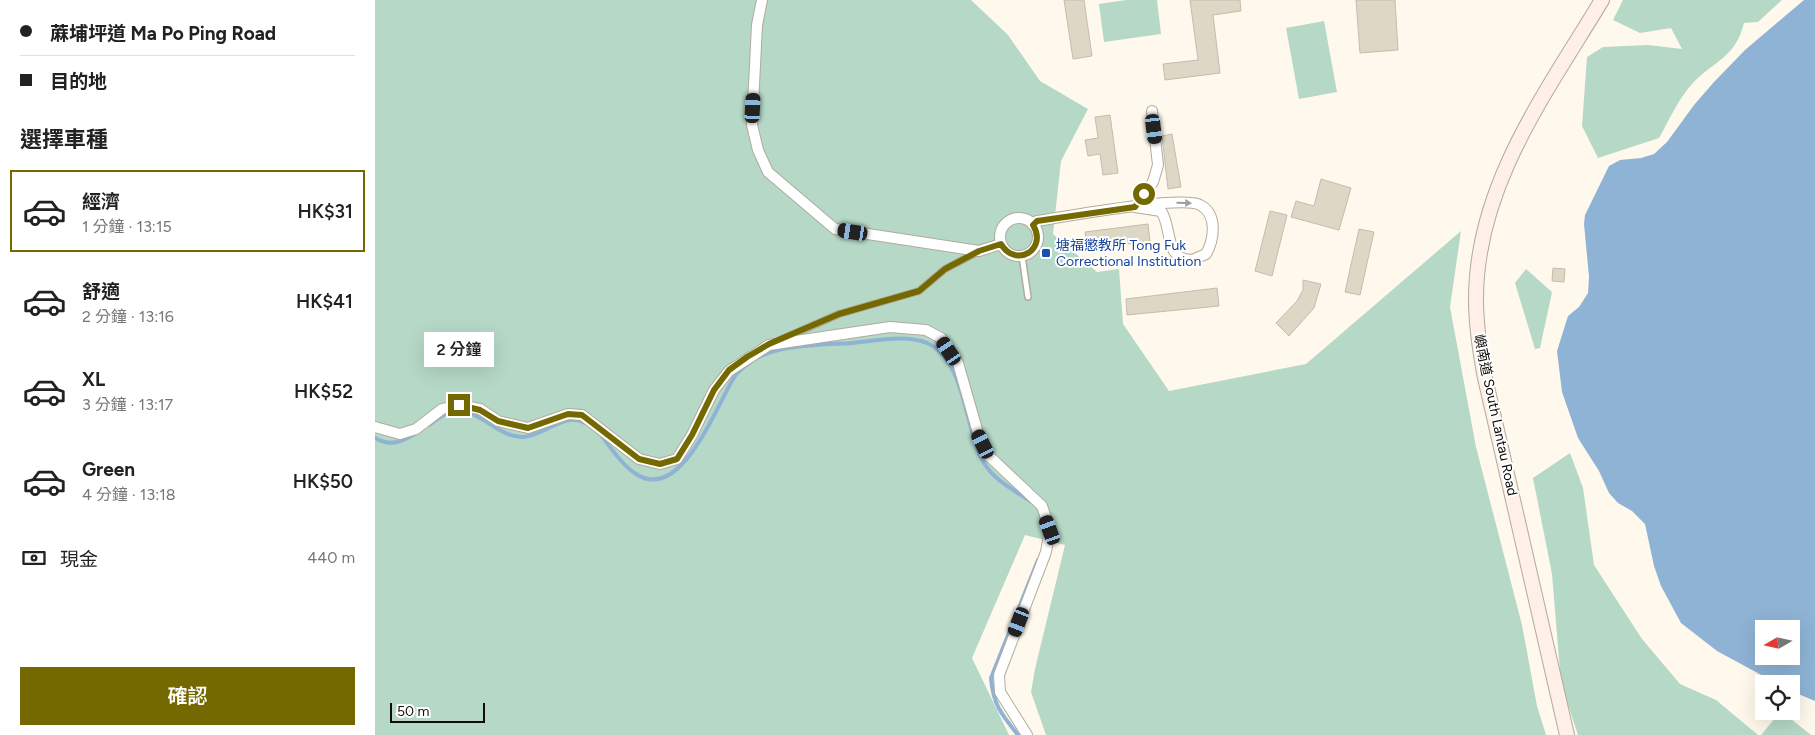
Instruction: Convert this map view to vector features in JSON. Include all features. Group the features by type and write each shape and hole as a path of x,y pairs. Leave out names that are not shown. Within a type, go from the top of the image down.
{"main road":[{"name":"嶼南道 South Lantau Road","path":"1567,735 1485,378 1479,337 1477,284 1487,218 1504,170 1527,126 1602,0"}],"street":[{"path":"761,0 757,25 752,125 758,150 768,172 835,229 979,251 1001,244"},
{"path":"1135,207 1153,182 1158,165 1152,110"},
{"path":"1033,225 1037,221 1135,207 1170,203 1201,205 1209,214 1213,226 1207,254 1191,260 1179,257 1170,246 1165,217 1161,211 1135,207"},
{"path":"1023,219 1033,225 1038,235 1036,246 1022,256 1010,254 1001,244 1003,227 1012,220 1023,219"},
{"path":"375,427 400,434 416,429 443,409 459,405 480,410 498,421 528,428 568,414 582,415 639,459 660,464 677,459 692,435 714,390 729,370 769,344 890,328 925,330 941,338 958,363 977,433 988,456 1042,506 1050,530 1046,552 999,675 1000,692 1027,735"}],"lane":[{"path":"769,344 839,314 919,291 945,269 979,251"},
{"path":"1022,256 1028,298"}],"green space":[{"path":"375,0 971,0 1008,35 1040,81 1088,109 1061,161 1053,234 1097,272 1119,269 1123,324 1169,391 1306,364 1461,231 1450,307 1476,447 1522,625 1537,706 1546,735 1046,735 1031,692 1065,545 1025,535 972,658 1009,735 375,735"},
{"path":"1126,0 1157,0 1161,34 1104,42 1099,4"},
{"path":"1623,0 1782,0 1758,22 1744,23 1740,35 1729,52 1700,76 1687,90 1659,138 1598,158 1582,126 1587,57 1603,47 1648,45 1682,49 1671,28 1640,33 1613,20"},
{"path":"1324,21 1337,92 1299,99 1286,28"},
{"path":"1526,269 1552,292 1540,348 1535,349 1515,283"},
{"path":"1570,453 1583,488 1594,565 1642,639 1680,684 1716,700 1758,735 1578,735 1561,683 1552,574 1533,478"},
{"path":"1774,720 1792,720 1811,735 1761,735"}],"water":[{"path":"1804,0 1815,0 1815,701 1800,695 1800,675 1761,675 1717,651 1681,623 1661,586 1654,566 1645,524 1632,511 1618,503 1609,493 1599,471 1578,438 1562,392 1557,351 1568,316 1579,307 1588,293 1589,277 1584,224 1585,215 1609,166 1620,160 1641,158 1654,154 1667,142 1694,105 1745,50"}],"building":[{"path":"1064,0 1084,0 1092,56 1073,59"},
{"path":"1190,0 1240,0 1241,11 1213,15 1220,73 1165,80 1163,64 1198,60"},
{"path":"1356,0 1395,0 1398,50 1360,53"},
{"path":"1110,115 1118,173 1103,175 1100,154 1088,156 1085,140 1098,138 1095,117"},
{"path":"1172,134 1181,187 1168,189 1162,136"},
{"path":"1321,179 1351,188 1339,230 1291,217 1296,201 1314,206"},
{"path":"1270,211 1287,215 1272,276 1255,271"},
{"path":"1148,224 1150,241 1088,249 1085,232"},
{"path":"1359,229 1374,232 1360,295 1345,292"},
{"path":"1553,268 1565,269 1564,282 1552,281"},
{"path":"1303,280 1321,284 1314,308 1289,336 1276,323 1297,301 1303,290"},
{"path":"1217,288 1219,306 1127,315 1126,299"}],"waterway":[{"path":"601,435 621,461 631,470 636,474 653,480 668,475 683,463 708,427 735,376 762,355 800,346 890,339 918,340 927,343 940,352 950,364 963,397 977,449 988,469 999,480 1030,501"},
{"path":"429,425 445,414 458,411 476,416 513,436 523,437 531,436 569,420 585,423"},
{"path":"375,438 391,443 406,439 416,433"},
{"path":"1018,735 996,703 991,678 1038,560"}],"place":[{"name":"塘福懲教所 Tong Fuk Correctional Institution","path":"1046,253"}],"route":[{"path":"459,405 480,410 498,421 528,428 568,414 582,415 639,459 660,464 677,459 692,435 714,390 729,370 769,344 839,314 919,291 945,269 979,251 1001,244 1010,254 1022,256 1028,254 1036,246 1038,235 1033,225 1037,221 1135,207 1144,194"}]}
